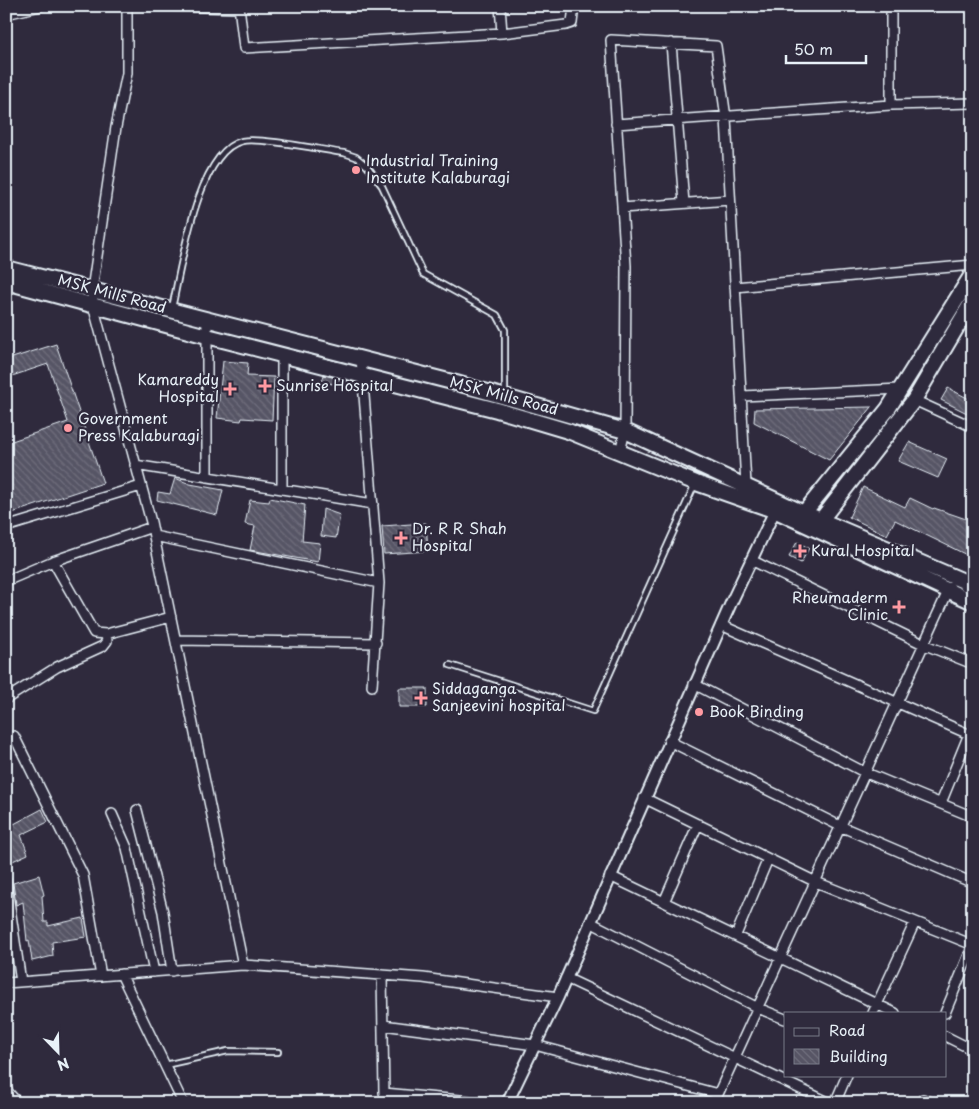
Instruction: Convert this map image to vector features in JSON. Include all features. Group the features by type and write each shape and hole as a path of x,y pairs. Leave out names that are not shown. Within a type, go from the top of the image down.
{"main road":[{"name":"MSK Mills Road","path":"6,268 361,358 625,431 746,485 778,506 801,517 960,584 967,599"},
{"path":"801,517 871,432 901,389 973,273"},
{"name":"MSK Mills Road","path":"6,282 550,426 696,483 778,506"},
{"path":"817,524 914,400 973,300"}],"street":[{"path":"6,14 40,6"},
{"path":"126,6 127,73 116,127 92,290 93,304 153,532 243,965"},
{"path":"172,6 238,7 244,48 502,33 566,25 572,23 574,6"},
{"path":"500,6 502,33"},
{"path":"891,6 891,105"},
{"path":"620,452 625,431 626,266 611,40 716,46 726,118 746,485"},
{"path":"671,43 684,203"},
{"path":"616,124 726,118 891,105 973,102"},
{"path":"622,208 730,200"},
{"path":"735,287 973,265"},
{"path":"207,319 207,477"},
{"path":"282,355 282,489"},
{"path":"361,358 379,583 372,686"},
{"path":"742,396 901,389"},
{"path":"914,400 973,427"},
{"path":"135,465 373,504"},
{"path":"6,528 141,486"},
{"path":"507,1103 558,997 694,684 778,506"},
{"path":"6,581 54,561 153,532 379,583"},
{"path":"751,560 923,644 973,664"},
{"path":"54,561 94,633 106,634 171,617"},
{"path":"382,1025 535,1044 716,1098 923,644 973,565"},
{"path":"721,625 971,735 941,802"},
{"path":"6,699 57,667 103,646 107,641 106,634"},
{"path":"176,640 376,643"},
{"path":"694,684 864,772 941,802 973,817"},
{"path":"6,741 14,736 83,875 101,976"},
{"path":"669,741 840,826 973,883"},
{"path":"644,798 816,882 973,945 945,1012"},
{"path":"137,810 163,912 172,971"},
{"path":"112,814 127,848 154,972"},
{"path":"664,902 698,824"},
{"path":"736,935 768,859"},
{"path":"610,876 736,935 875,1008 891,1012"},
{"path":"7,884 21,982"},
{"path":"590,922 758,1008 784,1019"},
{"path":"875,1008 915,922"},
{"path":"6,982 243,965 423,978 558,997"},
{"path":"121,974 183,1103"},
{"path":"382,975 384,1093 441,1101 493,1103"},
{"path":"566,978 830,1103"},
{"path":"946,1036 973,1050"},
{"path":"835,1103 847,1076"},
{"path":"6,1090 18,1103"},
{"path":"922,1099 933,1103"}],"lane":[{"path":"171,310 198,197 214,163 232,145 249,140 344,153 356,157 367,166 382,186 423,274 497,315 502,322 505,330 505,397"},
{"path":"450,665 594,711 696,483"},
{"path":"165,1065 228,1051 278,1052"}],"building":[{"name":"Government Press Kalaburagi","path":"56,344 103,483 6,515 6,443 68,422 48,364 6,378 6,360"},
{"path":"223,361 248,363 247,376 274,377 272,420 242,418 241,421 217,418"},
{"path":"324,375 356,383 355,388 322,382"},
{"path":"948,388 973,401 973,416 941,400"},
{"path":"872,407 829,460 754,422 755,409"},
{"path":"909,442 947,459 938,478 898,461"},
{"path":"175,478 190,484 223,490 217,515 157,500 158,492 170,494"},
{"path":"863,487 905,507 910,498 933,509 966,519 973,505 973,558 895,520 887,535 849,517"},
{"path":"270,498 305,505 302,541 320,543 318,562 250,550 255,526 245,524 250,500 269,502"},
{"path":"323,509 340,515 336,538 321,536"},
{"path":"426,523 428,551 384,554 382,526"},
{"path":"797,542 809,548 801,563 789,557"},
{"path":"399,688 427,688 427,707 399,707"},
{"path":"6,806 14,824 42,809 48,822 21,835 28,854 6,864"},
{"path":"39,875 44,895 42,896 44,922 48,922 48,926 83,918 86,937 52,942 53,956 32,961 29,940 27,941 23,902 16,905 13,883"}],"place":[{"name":"Industrial Training Institute Kalaburagi","path":"356,170"},
{"name":"Sunrise Hospital","path":"265,386"},
{"name":"Kamareddy Hospital","path":"230,389"},
{"name":"Government Press Kalaburagi","path":"68,428"},
{"name":"Dr. R R Shah Hospital","path":"401,538"},
{"name":"Kural Hospital","path":"800,551"},
{"name":"Rheumaderm Clinic","path":"899,607"},
{"name":"Siddaganga Sanjeevini hospital","path":"421,698"},
{"name":"Book Binding","path":"699,712"}]}
